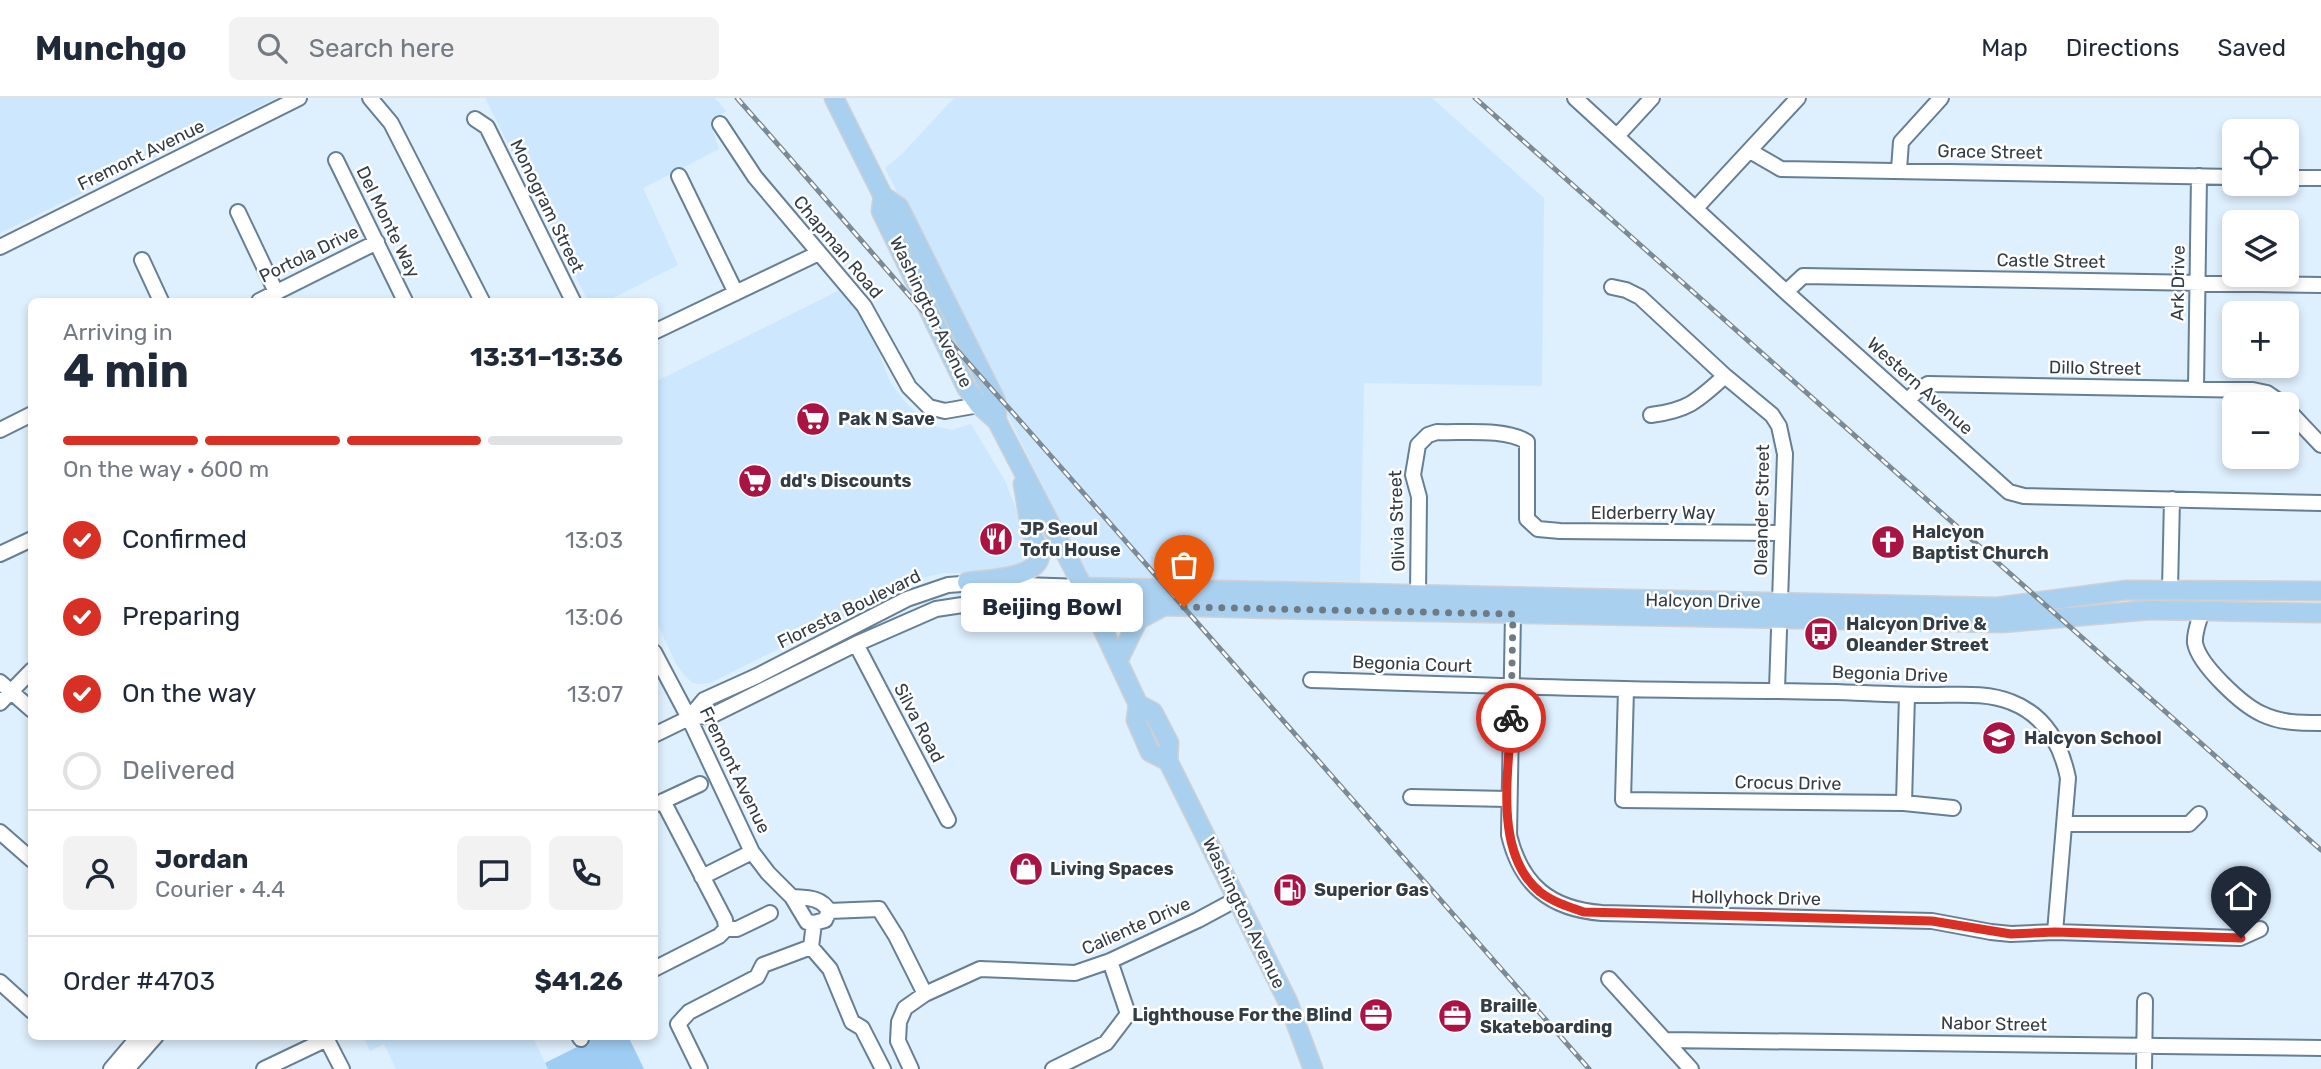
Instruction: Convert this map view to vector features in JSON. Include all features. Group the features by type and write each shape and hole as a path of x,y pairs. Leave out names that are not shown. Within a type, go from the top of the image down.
{"main road":[{"name":"Washington Avenue","path":"834,98 883,196 899,207 996,401 997,421"},
{"name":"Washington Avenue","path":"883,196 881,211 967,387 979,405 997,421 1087,595 1138,705 1136,720 1150,752 1168,761 1288,1002 1313,1069"},
{"path":"967,582 1010,576 1024,572 1036,564 1040,553 1032,536 1020,466"},
{"name":"Halcyon Drive","path":"1087,595 1216,589 1418,595 1779,611 1915,622 2047,621 2124,611 2321,614"},
{"name":"Halcyon Drive","path":"1087,595 1163,606 1513,614 1997,607 2127,590 2321,591"},
{"path":"1118,661 1138,620 1163,606"},
{"path":"1915,622 1944,606"}],"street":[{"name":"Fremont Avenue","path":"0,247 299,98"},
{"path":"370,98 391,124 480,298"},
{"name":"Western Avenue","path":"1575,98 2009,492 2024,496 2321,503"},
{"path":"1617,136 1652,98"},
{"path":"1696,208 1798,98"},
{"path":"1899,169 1900,142 1941,98"},
{"name":"Monogram Street","path":"481,123 571,298"},
{"name":"Chapman Road","path":"720,124 755,177 864,306 909,387 929,407 945,411 979,405"},
{"name":"Grace Street","path":"1750,150 1781,169 2222,177"},
{"name":"Del Monte Way","path":"336,160 404,298"},
{"path":"680,176 736,293"},
{"name":"Ark Drive","path":"2196,390 2199,176"},
{"path":"2299,177 2321,178"},
{"path":"238,212 276,292"},
{"name":"Portola Drive","path":"265,298 377,242"},
{"path":"658,330 819,253"},
{"path":"142,260 160,298"},
{"name":"Castle Street","path":"1786,292 1803,276 2321,285"},
{"name":"Oleander Street","path":"1612,287 1640,297 1725,376 1772,415 1779,426 1785,454 1777,690"},
{"path":"1651,415 1676,412 1699,399 1725,376"},
{"name":"Dillo Street","path":"1909,400 1928,384 2262,392"},
{"path":"979,405 989,387"},
{"path":"0,430 28,417"},
{"path":"2299,422 2321,445"},
{"name":"Olivia Street","path":"1418,595 1419,497 1413,475 1418,445 1428,435 1437,432 1506,434 1527,442 1527,519"},
{"path":"2170,589 2172,499"},
{"name":"Elderberry Way","path":"1527,519 1538,529 1560,531 1782,533"},
{"path":"0,554 28,541"},
{"name":"Floresta Boulevard","path":"689,718 704,700 757,676 907,599 948,585 967,582 1087,595"},
{"name":"Floresta Boulevard","path":"658,732 689,718 713,715 917,615 968,603 1087,595"},
{"path":"2202,611 2195,636 2201,659 2209,670 2261,714 2290,723 2321,723"},
{"name":"Hollyhock Drive","path":"1513,614 1509,835 1520,867 1539,891 1550,899 1584,912 1932,921 2001,933 2055,932 2241,938 2260,929"},
{"name":"Silva Road","path":"856,644 948,820"},
{"name":"Fremont Avenue","path":"658,660 689,718 752,852 792,897 807,922 814,923"},
{"path":"0,703 5,686 28,672"},
{"name":"Begonia Court","path":"1311,680 1511,686"},
{"path":"5,686 28,706"},
{"name":"Begonia Drive","path":"1511,686 1982,695 2008,700 2027,708 2043,722 2054,737 2064,757 2068,778 2055,932"},
{"name":"Crocus Drive","path":"1626,689 1623,800 1904,803 1953,808"},
{"path":"1904,803 1907,695"},
{"path":"700,784 659,803 725,920 726,929"},
{"path":"1411,797 1508,799"},
{"path":"2064,824 2189,824 2199,814"},
{"path":"0,832 28,856"},
{"path":"702,877 752,852"},
{"path":"792,897 816,899 827,906 829,911 825,920 814,923 811,947 830,969 852,1022 862,1028 883,1069"},
{"name":"Caliente Drive","path":"912,1069 898,1041 899,1022 905,1008 925,994 980,970 1075,973 1110,961 1237,899"},
{"path":"829,911 879,909 896,936 925,994"},
{"path":"658,967 719,936 726,929 737,929 771,913"},
{"path":"700,1069 678,1024 689,1012 757,977 763,965 811,947"},
{"path":"1053,1069 1106,1043 1128,1014 1110,961"},
{"path":"1609,979 1691,1069"},
{"path":"0,982 28,1007"},
{"path":"2144,1069 2145,1001"},
{"path":"111,1069 136,1040"},
{"path":"127,1069 152,1040"},
{"path":"264,1069 322,1040"},
{"path":"327,1040 342,1069"},
{"name":"Nabor Street","path":"1666,1040 2321,1048"}],"shaded area":[{"path":"0,98 276,98 0,233"},
{"path":"485,98 715,98 726,111 710,122 719,149 643,188 678,265 613,298 586,298"},
{"path":"954,98 1432,98 1544,198 1542,386 1364,383 1360,582 1089,579 885,168 901,155"},
{"path":"844,288 870,331 890,382 905,402 929,425 952,430 971,424 1005,481 1029,541 1029,561 1012,572 943,573 922,578 710,683 693,683 675,662 658,625 658,381"},
{"path":"364,1040 534,1040 548,1069 396,1069 384,1044 370,1051"},
{"path":"591,1040 630,1040 644,1069 548,1069 545,1063"}],"railway":[{"path":"737,98 1589,1069"},
{"path":"1475,98 2321,850"}],"way so far":[{"path":"1184,607 1513,614 1511,718"}],"place":[{"name":"Pak N Save","path":"813,419"},
{"name":"dd's Discounts","path":"755,481"},
{"name":"JP Seoul Tofu House","path":"996,539"},
{"name":"Halcyon Baptist Church","path":"1888,542"},
{"name":"Beijing Bowl","path":"1184,607"},
{"name":"Halcyon Drive & Oleander Street","path":"1821,634"},
{"name":"Halcyon School","path":"1999,738"},
{"name":"Living Spaces","path":"1026,869"},
{"name":"Superior Gas","path":"1290,890"},
{"name":"Lighthouse For the Blind","path":"1376,1015"},
{"name":"Braille Skateboarding","path":"1455,1016"}],"route":[{"path":"1511,718 1508,799 1509,835 1513,852 1528,880 1539,891 1550,899 1584,912 1932,921 2011,934 2055,932 2241,938"}]}
